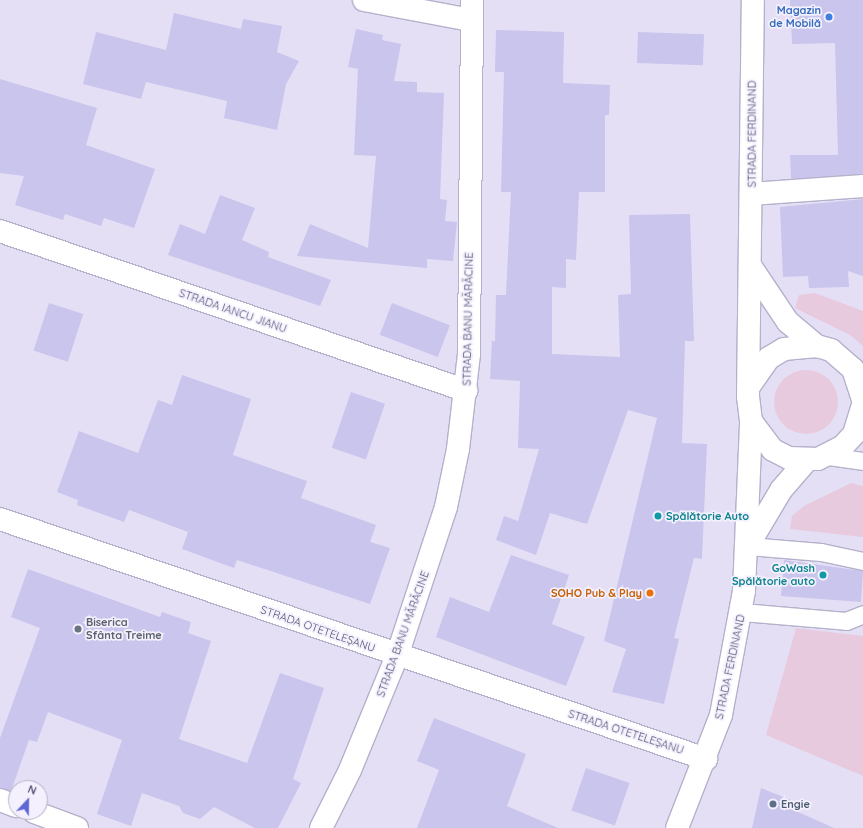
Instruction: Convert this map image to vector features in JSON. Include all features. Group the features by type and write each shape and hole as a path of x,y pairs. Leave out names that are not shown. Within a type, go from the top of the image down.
{"street":[{"path":"364,0 471,10"},
{"name":"STRADA FERDINAND","path":"677,828 706,759 721,715 742,612 748,546 751,421 753,0"},
{"name":"STRADA BANU MĂRĂCINE","path":"321,828 350,770 397,656 446,506 466,391 471,10"},
{"path":"751,194 863,186"},
{"name":"STRADA IANCU JIANU","path":"0,231 466,391"},
{"path":"751,267 788,322 817,346"},
{"path":"750,385 769,358 784,348 817,346 831,350 858,373 863,399"},
{"name":"STRADA FERDINAND","path":"748,546 781,490 818,458 854,434 863,404"},
{"path":"751,421 773,450 789,458 818,458"},
{"name":"STRADA OTETELEȘANU","path":"0,519 397,656 706,759"},
{"path":"48,817 78,828"}],"lane":[{"path":"818,458 863,461"},
{"path":"748,546 821,552 863,561"},
{"path":"742,612 846,621 863,614"}],"shaded area":[{"path":"0,0 863,0 863,828 0,828"},
{"path":"815,293 863,311 863,346 850,335 795,308 799,295"},
{"path":"806,370 824,376 832,384 838,402 832,420 824,428 806,434 788,428 780,420 774,402 780,384 788,376"},
{"path":"851,483 863,486 863,537 790,529 792,516 804,506"},
{"path":"796,628 863,636 863,776 766,735"}],"building":[{"path":"790,0 863,0 863,174 791,179 790,155 838,155 835,43 792,44"},
{"path":"174,13 241,29 243,19 282,26 277,52 299,61 286,84 277,130 224,118 227,101 146,82 141,99 83,84 96,32 166,50"},
{"path":"356,29 383,35 382,40 401,44 394,81 417,82 417,92 444,93 440,199 447,200 445,221 457,222 453,261 427,259 427,268 297,256 310,224 368,248 376,156 354,155 358,69 348,67"},
{"path":"496,30 564,32 563,83 610,85 609,115 605,115 605,192 579,192 576,260 566,259 566,288 552,287 552,354 620,357 618,295 631,294 629,215 690,214 694,341 685,341 682,443 707,444 702,559 694,558 674,638 679,639 664,704 612,692 626,649 604,641 657,418 628,410 587,524 550,513 536,555 496,540 504,516 518,521 539,449 518,448 520,381 490,379 492,340 495,342 496,295 506,295 511,192 501,192 504,72 495,72"},
{"path":"638,32 704,34 703,65 637,63"},
{"path":"0,79 97,108 86,145 155,169 134,228 104,218 101,226 65,214 63,220 15,205 24,176 0,173"},
{"path":"220,195 255,208 242,240 269,252 268,257 331,280 320,306 168,255 180,224 205,234"},
{"path":"863,199 863,276 848,271 849,287 809,288 808,276 783,277 780,207"},
{"path":"49,303 83,314 68,362 34,351"},
{"path":"392,303 450,325 438,357 380,335"},
{"path":"182,375 251,399 233,455 307,481 301,498 376,525 370,542 390,548 370,604 237,560 234,568 182,549 188,532 129,510 124,522 77,505 78,500 57,492 79,431 138,453 158,400 172,405"},
{"path":"351,392 385,404 366,460 332,448"},
{"path":"511,555 569,575 552,624 585,637 566,686 436,637 450,597 489,612"},
{"name":"GoWash Spălătorie auto","path":"784,560 863,571 861,602 781,596"},
{"path":"28,569 160,617 162,612 191,622 188,633 211,641 179,739 247,763 280,673 324,688 293,779 301,783 278,828 255,828 214,807 200,819 183,813 179,806 142,793 131,826 97,814 122,740 48,712 37,742 29,740 15,780 8,780 8,790 0,788 0,738 40,628 11,617"},
{"path":"434,718 526,754 507,806 558,828 417,828 439,770 417,761"},
{"path":"586,768 629,783 615,826 571,811"},
{"name":"Engie","path":"761,788 791,800 789,808 834,828 752,828"}],"place":[{"name":"Magazin de Mobilă","path":"829,17"},
{"name":"Spălătorie Auto","path":"658,516"},
{"name":"GoWash Spălătorie auto","path":"823,575"},
{"name":"SOHO Pub & Play","path":"650,593"},
{"name":"Biserica Sfânta Treime","path":"78,629"},
{"name":"Engie","path":"773,804"}]}
